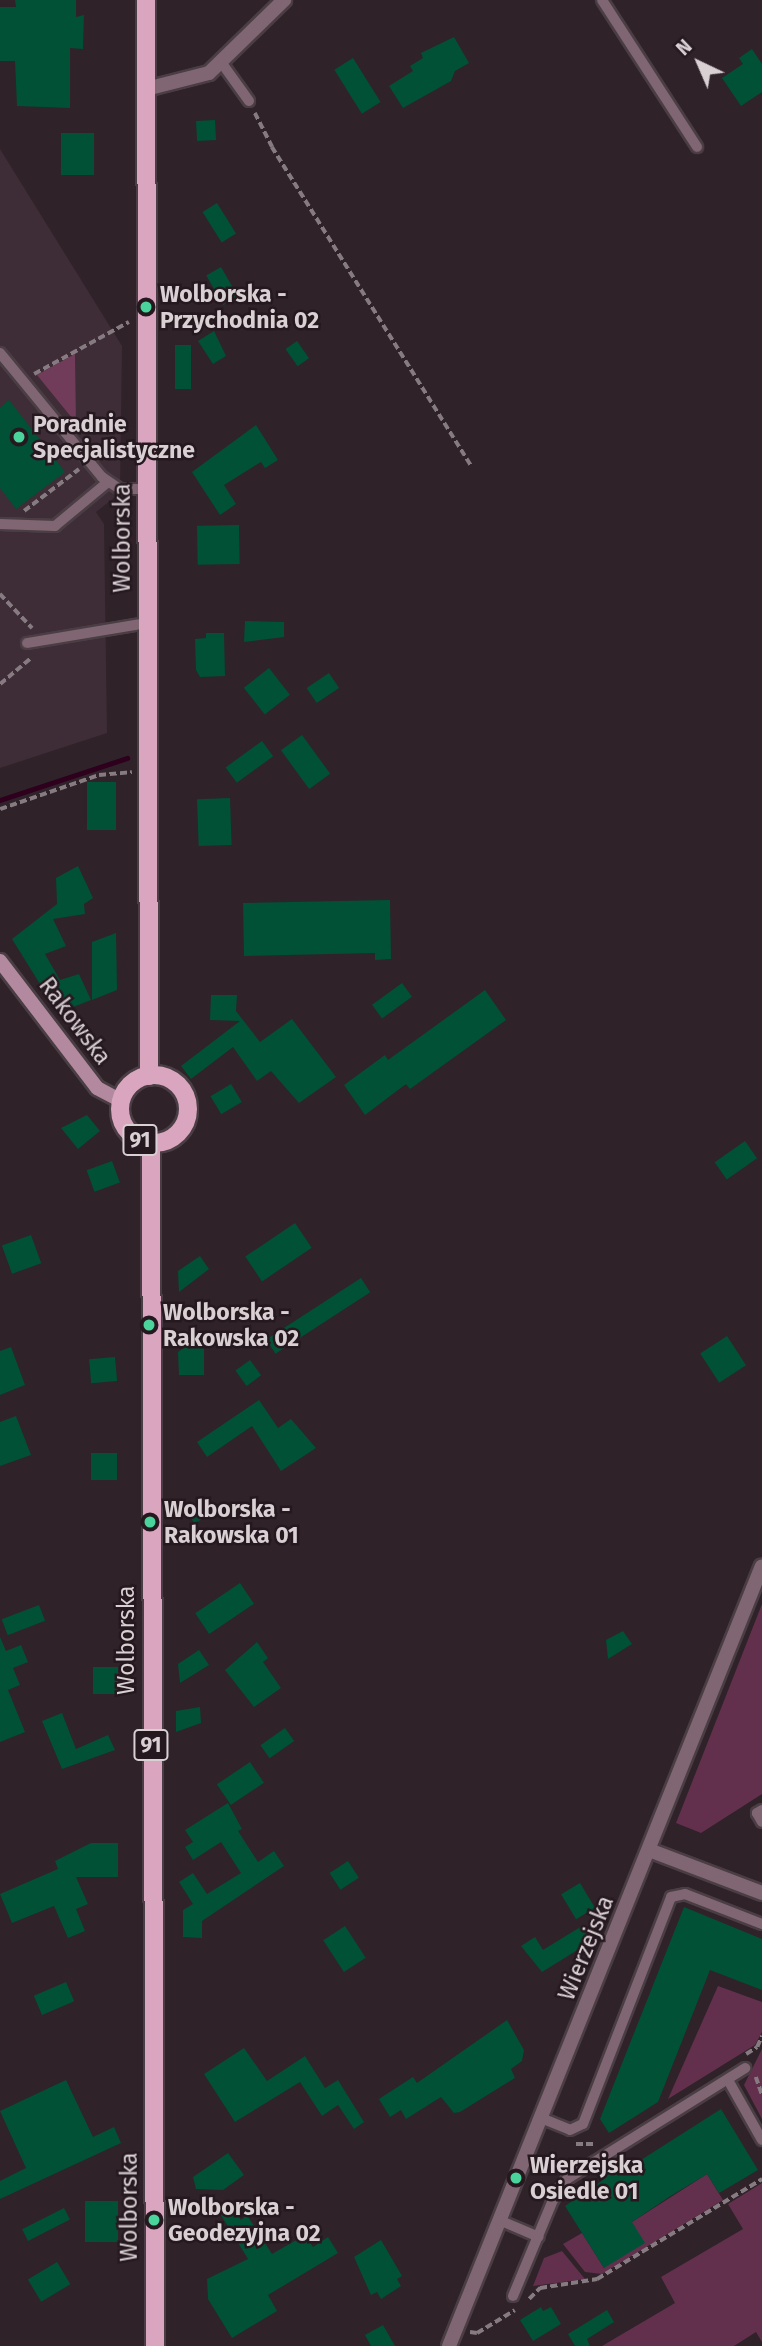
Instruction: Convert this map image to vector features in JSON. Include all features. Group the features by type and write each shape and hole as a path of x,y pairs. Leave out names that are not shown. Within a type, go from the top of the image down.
{"main road":[{"name":"Wolborska","path":"146,0 146,771 149,1076"},
{"name":"Rakowska","path":"0,961 97,1088 121,1101"},
{"name":"91","path":"149,1076 176,1084 187,1110 176,1135 151,1143 126,1129 121,1101 134,1082 149,1076"},
{"name":"Wolborska","path":"151,1143 155,2346"}],"street":[{"path":"146,89 199,78 221,62 284,0"},
{"name":"Wierzejska","path":"449,2346 762,1566"},
{"path":"649,1850 762,1893"}],"lane":[{"path":"602,0 697,147"},
{"path":"221,62 249,101"},
{"path":"0,354 88,463 108,482 120,489 147,489"},
{"path":"1,524 55,526 108,482"},
{"path":"27,643 146,623"},
{"path":"762,1810 757,1813 762,1822"},
{"path":"541,2118 570,2130 583,2124 671,1897 685,1895 762,1924"},
{"path":"513,2296 553,2200 567,2179 746,2068"},
{"path":"728,2080 762,2140"},
{"path":"499,2220 539,2237"}],"path":[{"path":"249,101 272,147 471,467"},
{"path":"24,381 132,321"},
{"path":"1,524 88,463"},
{"path":"0,809 99,775 146,771"},
{"path":"474,2333 527,2300 540,2288 597,2279 762,2179"},
{"path":"527,2300 533,2280"}],"shaded area":[{"path":"0,149 122,346 120,493 96,512 104,524 107,733 0,768"},
{"path":"75,354 75,357 76,423 37,375"},
{"path":"762,1604 762,1794 701,1833 676,1823"},
{"path":"718,1986 762,2002 762,2032 755,2045 668,2099"},
{"path":"762,2049 762,2119 744,2085"},
{"path":"707,2174 723,2200 602,2274 585,2272 563,2244 582,2233 604,2268 632,2222"},
{"path":"762,2183 762,2342 756,2332 734,2346 602,2346 675,2303 661,2277 743,2229 728,2204"},
{"path":"562,2251 585,2279 533,2286 544,2258"}],"building":[{"path":"15,0 76,0 76,17 84,15 83,49 70,48 70,108 17,106 15,61 0,61 0,7 16,7"},
{"path":"454,37 469,63 455,71 451,81 403,108 389,86 413,71 410,66 423,58 421,53"},
{"path":"752,49 762,64 762,92 741,106 722,78 743,64 739,58"},
{"path":"353,58 381,102 362,114 334,70"},
{"path":"215,120 216,140 197,141 196,121"},
{"path":"61,133 94,133 94,175 61,175"},
{"path":"217,203 236,234 222,243 203,212"},
{"path":"221,267 238,296 223,305 206,276"},
{"path":"214,331 226,356 213,364 198,341"},
{"path":"297,341 309,358 298,366 286,349"},
{"path":"175,345 191,345 191,389 175,389"},
{"name":"Poradnie Specjalistyczne","path":"9,400 65,472 16,509 0,488 0,408"},
{"path":"256,425 278,460 265,468 261,462 224,485 236,504 220,515 192,472"},
{"path":"239,525 240,564 198,565 197,526"},
{"path":"245,621 284,622 284,637 244,642"},
{"path":"206,633 224,633 225,676 200,677 196,670 195,639 206,638"},
{"path":"269,668 290,695 265,714 244,688"},
{"path":"329,673 339,688 317,703 307,688"},
{"path":"302,735 330,774 309,789 281,750"},
{"path":"262,741 273,756 237,783 226,767"},
{"path":"87,782 116,782 116,830 87,830"},
{"path":"230,798 232,845 199,846 197,799"},
{"path":"78,866 93,898 84,904 85,914 53,919 66,946 45,954 60,980 79,974 91,1000 58,1013 12,939 57,904 56,878"},
{"path":"390,900 391,959 375,960 375,953 244,956 243,903"},
{"path":"116,933 117,990 92,1000 92,942"},
{"path":"402,983 412,997 382,1019 372,1005"},
{"path":"485,990 506,1020 410,1089 406,1084 365,1115 344,1085 385,1055 388,1060"},
{"path":"211,995 237,995 236,1011 260,1042 292,1019 336,1077 299,1103 271,1071 257,1081 233,1047 191,1079 181,1066 240,1021 210,1020"},
{"path":"231,1084 242,1102 221,1114 210,1096"},
{"path":"87,1115 100,1131 78,1149 61,1128"},
{"path":"745,1141 757,1158 727,1179 715,1162"},
{"path":"112,1161 120,1183 94,1192 87,1170"},
{"path":"295,1223 312,1248 262,1281 245,1257"},
{"path":"31,1235 41,1263 12,1274 2,1246"},
{"path":"200,1256 209,1269 179,1292 178,1271"},
{"path":"361,1278 370,1292 275,1354 266,1340"},
{"path":"204,1333 204,1375 179,1375 178,1352"},
{"path":"727,1336 746,1365 719,1383 700,1353"},
{"path":"11,1347 25,1385 0,1395 0,1351"},
{"path":"115,1357 117,1381 91,1383 89,1359"},
{"path":"250,1360 261,1375 247,1386 235,1371"},
{"path":"259,1400 278,1428 291,1419 316,1448 281,1471 252,1426 207,1457 197,1442"},
{"path":"16,1416 31,1455 0,1466 0,1422"},
{"path":"91,1453 117,1453 117,1480 91,1480"},
{"path":"202,1500 211,1512 195,1524 186,1512"},
{"path":"240,1583 254,1604 209,1634 195,1613"},
{"path":"39,1605 45,1621 8,1635 2,1619"},
{"path":"623,1631 632,1644 608,1659 606,1640"},
{"path":"0,1637 6,1651 21,1645 28,1662 13,1668 20,1685 8,1690 25,1732 0,1742"},
{"path":"257,1642 268,1658 263,1662 281,1688 254,1707 225,1670"},
{"path":"199,1650 209,1665 180,1683 178,1664"},
{"path":"93,1667 118,1667 118,1694 93,1694"},
{"path":"200,1707 201,1723 176,1732 176,1711"},
{"path":"62,1713 76,1749 108,1735 115,1750 62,1769 42,1721"},
{"path":"285,1728 294,1741 270,1758 260,1745"},
{"path":"250,1762 264,1783 231,1805 217,1784"},
{"path":"228,1803 242,1829 238,1831 258,1862 274,1851 284,1866 202,1921 202,1938 183,1937 183,1910 193,1904 179,1882 193,1873 207,1894 241,1873 221,1842 193,1860 185,1847 193,1842 185,1830"},
{"path":"91,1843 118,1843 118,1877 76,1877 88,1904 76,1909 85,1931 68,1938 54,1906 12,1923 0,1894 58,1869 55,1861"},
{"path":"348,1861 359,1878 340,1890 330,1873"},
{"path":"580,1883 595,1908 576,1919 561,1894"},
{"path":"684,1907 762,1939 762,1990 710,1970 658,2102 609,2133 600,2119"},
{"path":"345,1926 366,1958 344,1972 323,1940"},
{"path":"582,1926 592,1941 542,1972 521,1946 535,1937 543,1950"},
{"path":"66,1982 74,2001 42,2015 34,1996"},
{"path":"507,2020 524,2050 522,2061 511,2069 515,2078 460,2112 454,2113 441,2097 406,2119 401,2110 390,2117 379,2099 413,2077 417,2083"},
{"path":"244,2048 267,2081 305,2056 325,2088 338,2080 364,2122 354,2129 338,2105 322,2116 300,2082 235,2122 204,2074"},
{"path":"66,2080 93,2137 114,2127 121,2143 0,2199 0,2181 26,2168 0,2111"},
{"path":"721,2109 758,2170 719,2193 707,2174 669,2197 632,2222 645,2243 604,2268 565,2206 603,2180 600,2175 614,2166 619,2174"},
{"path":"228,2153 244,2175 223,2190 196,2189 193,2177"},
{"path":"85,2201 118,2201 118,2242 85,2242"},
{"path":"231,2205 241,2220 247,2215 272,2254 305,2235 313,2247 328,2237 338,2253 268,2295 277,2311 232,2338 208,2299 207,2279 248,2259 219,2212"},
{"path":"64,2208 70,2220 28,2241 22,2229"},
{"path":"381,2240 402,2276 397,2279 401,2286 381,2299 377,2292 371,2295 354,2257"},
{"path":"57,2262 70,2284 41,2302 28,2280"},
{"path":"541,2307 543,2311 551,2307 561,2324 533,2341 520,2320"},
{"path":"607,2310 614,2322 587,2339 590,2346 575,2346 568,2334"},
{"path":"383,2325 395,2346 371,2346 365,2335"}],"waterway":[{"path":"0,800 127,758"}],"place":[{"name":"Wolborska - Przychodnia 02","path":"146,307"},
{"name":"Poradnie Specjalistyczne","path":"19,437"},
{"name":"Wolborska - Rakowska 02","path":"149,1325"},
{"name":"Wolborska - Rakowska 01","path":"150,1522"},
{"name":"Wierzejska Osiedle 01","path":"516,2178"},
{"name":"Wolborska - Geodezyjna 02","path":"154,2220"}]}
